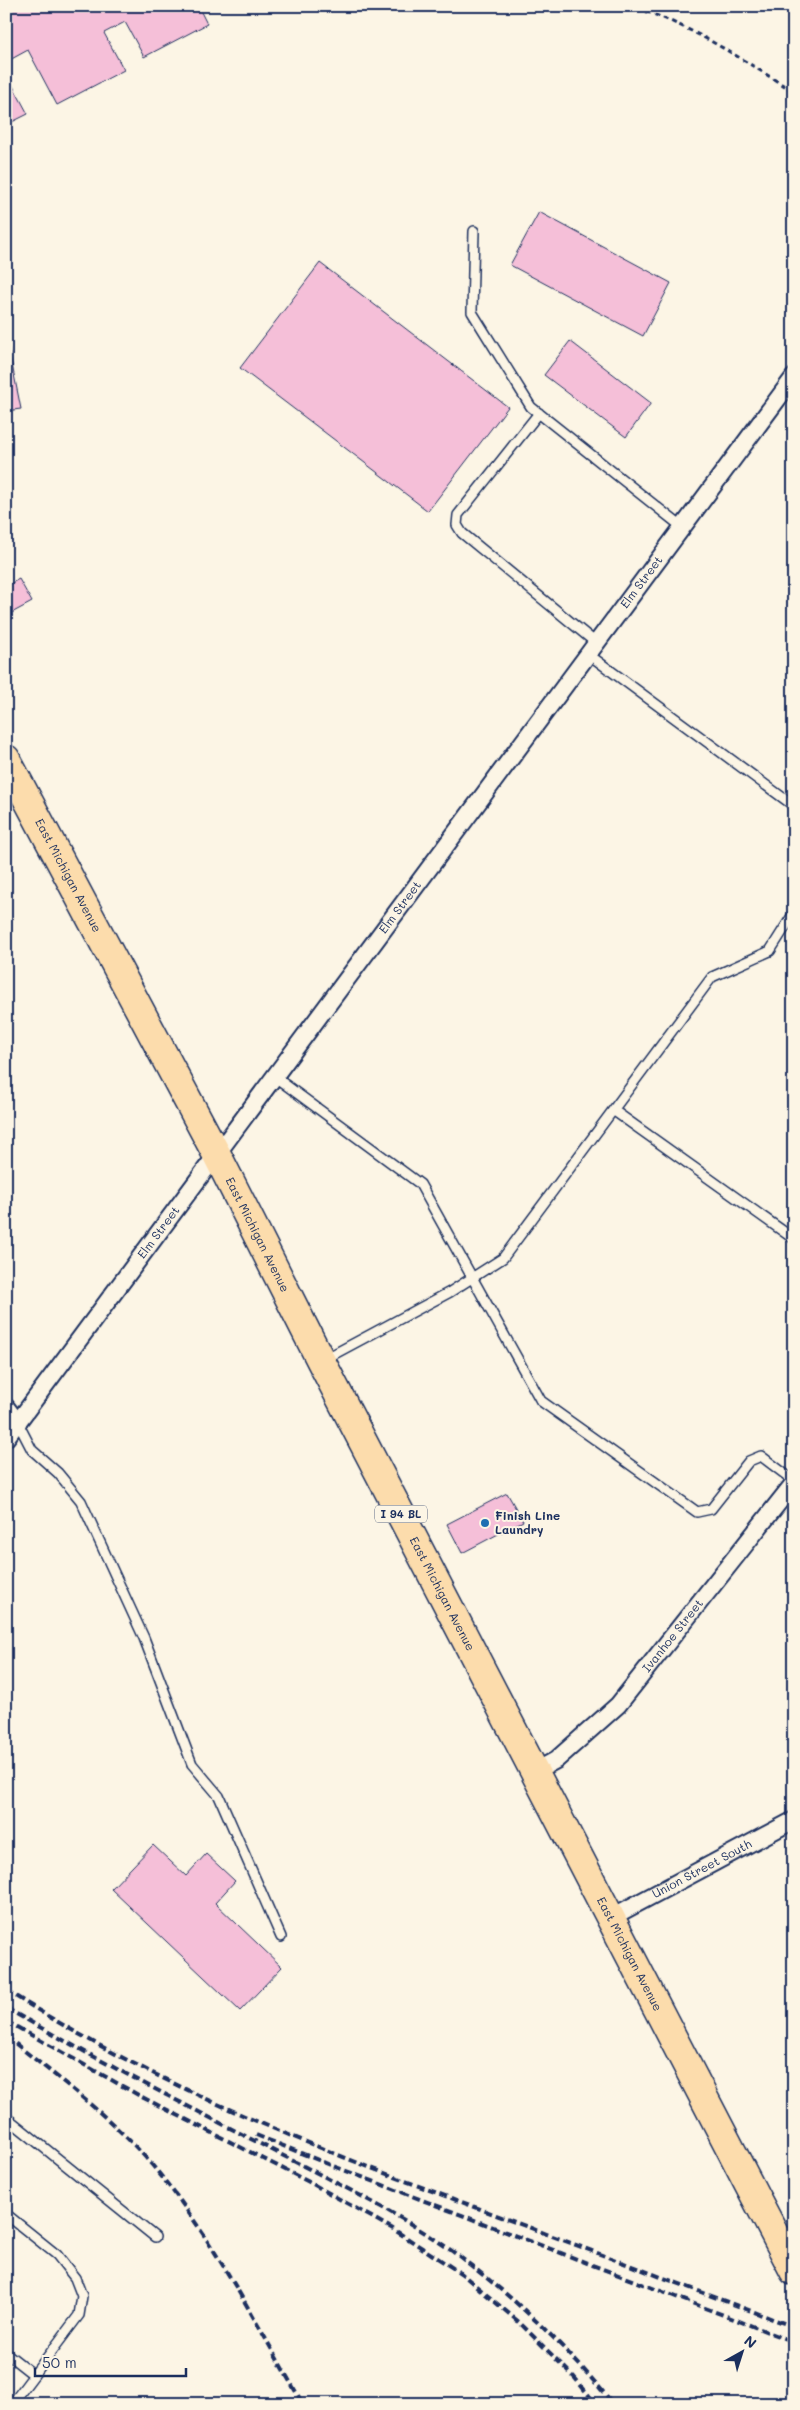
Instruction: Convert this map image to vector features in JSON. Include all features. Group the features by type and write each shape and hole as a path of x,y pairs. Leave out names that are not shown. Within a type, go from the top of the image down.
{"highway":[{"name":"East Michigan Avenue","path":"6,759 217,1155 321,1361 612,1917 794,2271"}],"street":[{"name":"Elm Street","path":"6,1438 794,377"},
{"path":"6,1407 18,1424"},
{"name":"Ivanhoe Street","path":"536,1771 556,1760 618,1705 794,1482"},
{"name":"Union Street South","path":"612,1917 794,1820"}],"lane":[{"path":"474,232 472,312 531,407 682,527"},
{"path":"539,413 458,515 457,525 462,533 592,649 794,806"},
{"path":"321,1361 450,1292 503,1258 712,977 770,951 794,913"},
{"path":"275,1077 420,1184 541,1401 697,1512 711,1509 749,1461 761,1456 794,1482"},
{"path":"613,1110 794,1239"},
{"path":"18,1424 32,1450 58,1473 81,1501 144,1638 192,1764 219,1796 281,1937"},
{"path":"6,2117 156,2237"},
{"path":"6,2214 57,2255 75,2278 82,2296 79,2315 12,2404"},
{"path":"6,2353 34,2375"}],"path":[{"path":"628,6 686,29 794,92"}],"building":[{"path":"6,6 198,6 207,24 144,57 125,22 104,33 124,70 57,105 28,50 6,62"},
{"path":"6,73 28,114 6,125"},
{"path":"539,212 671,283 643,336 510,265"},
{"path":"320,263 508,407 428,511 240,368"},
{"path":"6,335 21,409 6,411"},
{"path":"570,341 651,403 626,437 544,375"},
{"path":"19,579 32,602 6,616 6,586"},
{"name":"Finish Line Laundry","path":"507,1493 523,1521 462,1553 447,1524"},
{"path":"153,1845 186,1876 206,1854 235,1881 215,1903 282,1967 240,2011 111,1889"},
{"path":"253,2399 257,2404 247,2404"}],"railway":[{"path":"6,1990 116,2054 230,2110 407,2182 794,2327"},
{"path":"6,2008 141,2082 371,2201 439,2242 481,2273 522,2308 579,2364 613,2404"},
{"path":"6,2021 142,2097 309,2182 393,2229 462,2274 520,2323 574,2377 596,2404"},
{"path":"6,2036 79,2094 114,2125 146,2158 169,2186 211,2246 303,2404"},
{"path":"256,2135 794,2342"}],"place":[{"name":"Finish Line Laundry","path":"485,1523"}]}
